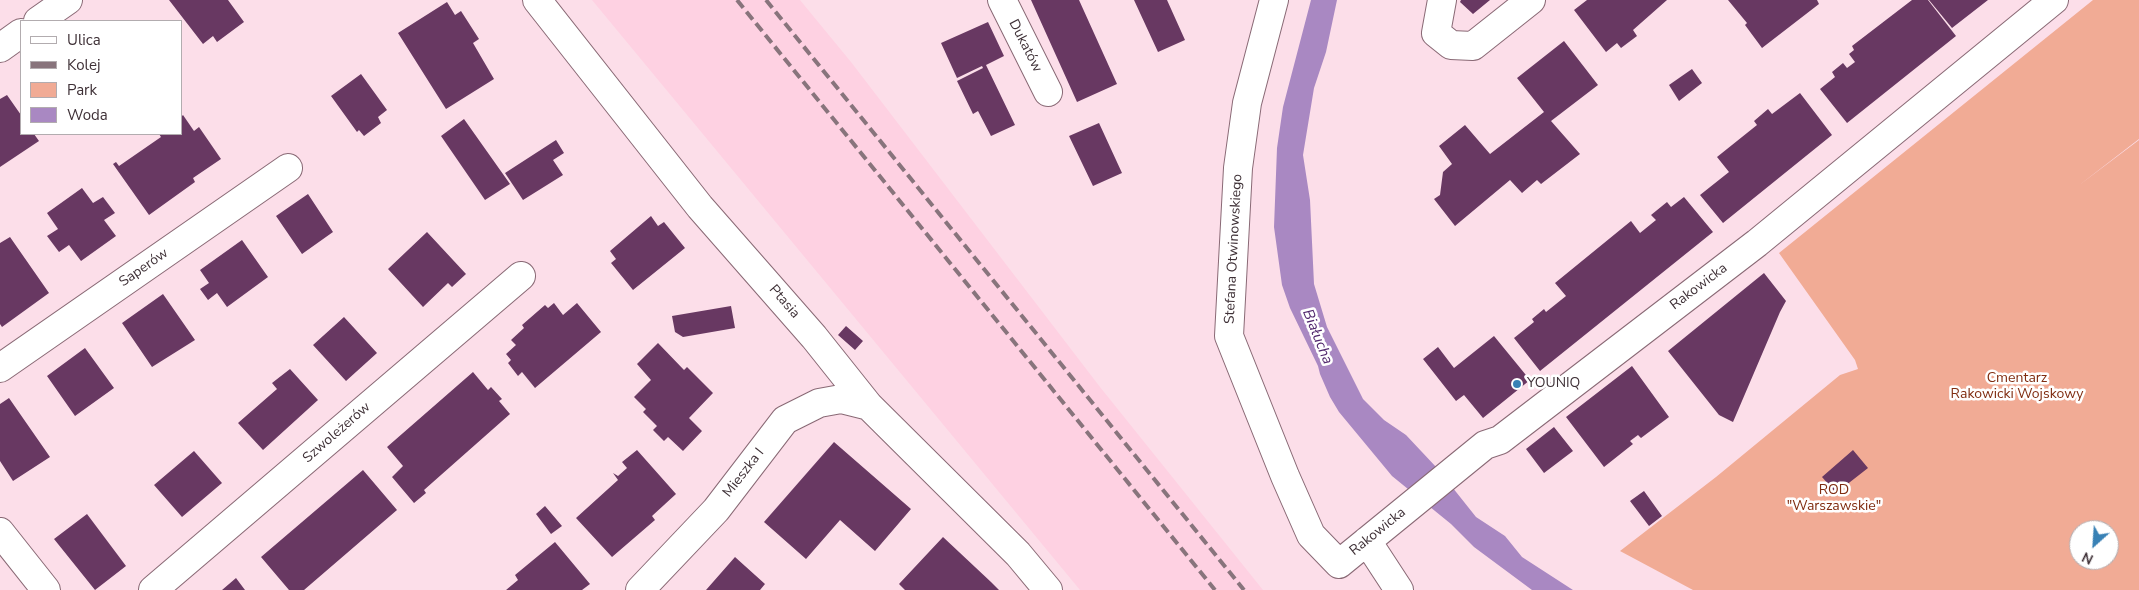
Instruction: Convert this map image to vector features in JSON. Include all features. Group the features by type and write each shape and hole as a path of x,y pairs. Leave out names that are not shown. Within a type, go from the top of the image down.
{"street":[{"path":"39,20 68,0"},
{"name":"Ptasia","path":"537,0 700,207 814,337 869,406 1018,554 1048,590"},
{"name":"Dukatów","path":"1002,0 1048,92"},
{"name":"Stefana Otwinowskiego","path":"1274,0 1247,103 1238,168 1229,336 1285,476 1311,535 1339,564"},
{"path":"1442,0 1436,33 1451,45 1473,46 1531,0"},
{"name":"Rakowicka","path":"1339,564 1485,445 1500,440 1746,251 2054,0"},
{"path":"0,48 20,34"},
{"name":"Saperów","path":"0,368 288,168"},
{"name":"Szwoleżerów","path":"153,590 521,276"},
{"name":"Mieszka I","path":"640,590 716,510 785,420 819,403 841,399 869,406"},
{"path":"0,532 46,590"},
{"path":"1374,535 1385,566 1399,590"}],"shaded area":[{"path":"592,0 800,0 851,62 1100,387 1263,590 1080,590"}],"green space":[{"path":"2093,0 2139,0 2139,139 2078,186 2139,140 2139,590 1693,590 1620,551 1716,477 1840,375 1858,369 1855,360 1779,253"}],"water":[{"name":"Białucha","path":"1311,0 1337,0 1326,52 1314,88 1303,155 1310,200 1314,284 1327,327 1363,399 1384,420 1406,435 1437,468 1476,517 1505,536 1522,557 1573,590 1532,590 1474,547 1451,524 1392,476 1339,412 1330,397 1318,366 1290,308 1282,285 1274,227 1277,148 1283,107"}],"building":[{"path":"169,0 228,0 244,22 217,42 213,36 203,44"},
{"path":"1031,0 1079,0 1117,84 1077,102"},
{"path":"1134,0 1167,0 1185,40 1158,52"},
{"path":"1461,0 1490,0 1473,14 1460,2"},
{"path":"1587,0 1667,0 1633,30 1637,36 1621,48 1617,43 1606,52 1574,10"},
{"path":"1728,0 1817,0 1819,4 1762,48 1745,25 1747,23"},
{"path":"1912,0 1928,0 1956,36 1847,123 1820,89 1835,77 1832,72 1843,63 1847,68 1855,62 1849,54 1854,50 1852,46"},
{"path":"1929,0 1988,0 1952,28"},
{"path":"447,2 455,15 461,11 479,39 473,43 494,79 446,109 398,33"},
{"path":"988,22 1004,56 986,65 1015,125 991,136 978,111 973,114 957,81 983,68 982,66 957,78 941,43"},
{"path":"1564,41 1598,85 1551,121 1580,154 1541,184 1537,180 1522,193 1510,180 1455,226 1434,199 1440,195 1443,172 1452,164 1439,146 1465,125 1490,154 1544,112 1517,78"},
{"path":"1692,69 1702,83 1679,101 1669,85"},
{"path":"361,74 387,110 378,117 381,123 364,136 359,130 357,132 331,96"},
{"path":"1800,93 1832,135 1723,223 1700,195 1729,172 1717,157 1757,125 1754,121 1768,109 1772,114"},
{"path":"7,95 20,114 20,135 35,135 39,141 0,167 0,99"},
{"path":"182,116 194,131 199,127 221,159 193,178 195,182 149,215 113,164 116,162 119,166 161,137 160,135 182,135"},
{"path":"464,119 510,184 485,200 441,136"},
{"path":"1099,123 1122,173 1093,186 1069,136"},
{"path":"556,140 564,153 553,160 563,175 523,200 505,173"},
{"path":"82,188 93,203 103,197 115,213 104,220 116,236 81,261 69,245 59,252 47,236 58,229 47,213"},
{"path":"308,194 333,232 302,254 276,216"},
{"path":"1684,197 1713,232 1540,371 1514,338 1534,322 1532,319 1544,309 1546,312 1566,296 1555,283 1631,221 1640,233 1656,220 1651,215 1667,202 1671,207"},
{"path":"651,216 658,226 664,222 685,248 633,290 611,263 616,259 610,251"},
{"path":"427,232 466,274 452,287 448,283 423,307 388,269"},
{"path":"10,237 49,293 2,327 0,324 0,243"},
{"path":"242,240 268,277 227,307 217,293 208,300 200,289 209,283 200,270"},
{"path":"1764,273 1786,301 1733,422 1719,415 1668,351"},
{"path":"163,294 195,340 152,367 122,323"},
{"path":"554,303 563,315 577,303 601,332 535,388 522,372 518,376 508,363 511,360 506,354 516,345 511,340 524,328 522,325 545,305 548,308"},
{"path":"731,306 735,328 683,337 675,332 672,316"},
{"path":"344,317 377,353 346,381 313,345"},
{"path":"846,326 863,341 855,350 838,335"},
{"path":"1494,336 1530,380 1483,418 1464,395 1456,401 1423,359 1438,347 1454,368"},
{"path":"658,343 684,370 687,367 713,393 689,418 702,431 683,451 668,437 664,441 653,430 657,426 643,412 646,409 634,397 651,380 637,364"},
{"path":"85,348 114,388 75,416 47,376"},
{"path":"1632,366 1669,417 1641,438 1638,435 1630,441 1633,444 1604,467 1566,417"},
{"path":"290,369 318,400 263,450 238,423 277,389 272,383"},
{"path":"473,372 488,390 491,387 502,399 499,401 510,414 424,490 426,493 414,503 392,477 403,466 387,447"},
{"path":"9,398 50,457 13,481 0,461 0,404"},
{"path":"1554,427 1573,451 1544,473 1526,449"},
{"path":"834,442 911,509 875,551 840,520 806,559 764,522"},
{"path":"637,450 676,494 652,516 655,520 612,557 576,518 618,480 613,473 618,476 627,468 622,462"},
{"path":"1853,450 1868,468 1836,493 1822,477"},
{"path":"194,451 222,483 182,517 154,485"},
{"path":"363,470 397,510 304,590 289,590 261,557"},
{"path":"1644,491 1662,516 1649,526 1630,501"},
{"path":"545,506 562,526 551,534 536,514"},
{"path":"87,514 126,566 95,590 54,539"},
{"path":"943,537 999,590 905,590 899,584"},
{"path":"555,542 590,584 582,590 506,590 518,580 515,575"},
{"path":"735,557 765,584 760,590 706,590"},
{"path":"236,578 245,590 222,590"}],"railway":[{"path":"737,0 1215,590"},
{"path":"766,0 1244,590"}],"place":[{"name":"YOUNIQ","path":"1517,384"}],"park label":[{"name":"Cmentarz Rakowicki Wojskowy","path":"2017,388"},
{"name":"ROD \"Warszawskie\"","path":"1834,500"}]}
